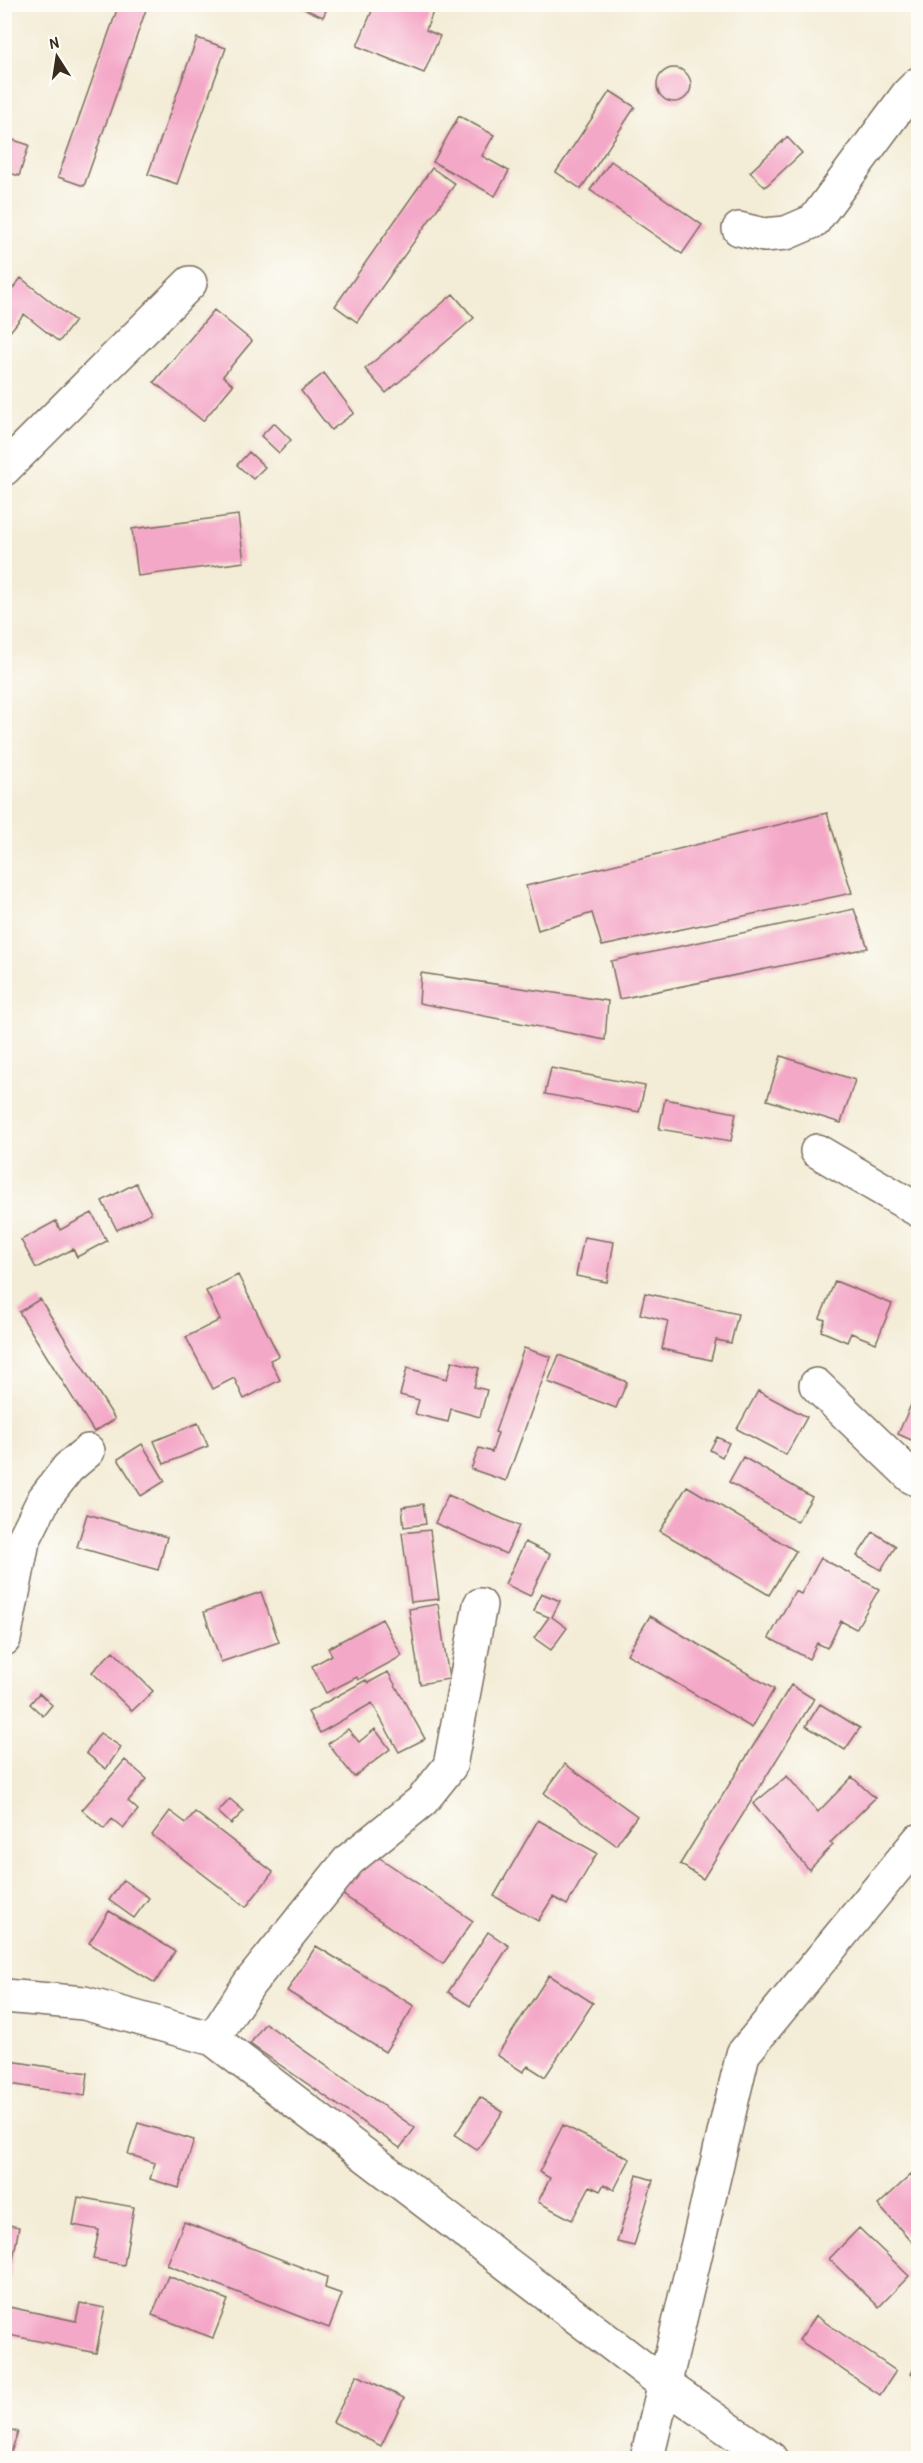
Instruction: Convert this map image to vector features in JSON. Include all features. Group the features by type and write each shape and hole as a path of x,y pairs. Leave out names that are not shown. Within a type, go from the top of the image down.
{"street":[{"path":"739,229 764,235 786,233 814,221 918,84"},
{"path":"4,469 190,283"},
{"path":"817,1151 918,1210"},
{"path":"816,1385 918,1480"},
{"path":"4,1638 22,1541 44,1499 68,1468 88,1452"},
{"path":"213,2039 249,1984 349,1860 422,1801 450,1766 480,1605"},
{"path":"647,2458 743,2054 918,1841"},
{"path":"4,1996 84,2002 213,2039 664,2384 770,2458"}],"building":[{"path":"119,4 148,4 84,186 58,177"},
{"path":"303,4 329,4 323,17 302,8"},
{"path":"375,4 436,4 426,30 440,36 424,73 357,46"},
{"path":"197,38 226,48 177,184 148,174"},
{"path":"674,68 686,73 691,85 686,97 674,102 662,97 657,85 662,73"},
{"path":"610,91 635,107 581,189 556,172"},
{"path":"459,116 494,135 482,156 509,171 495,196 433,162"},
{"path":"4,137 29,145 19,176 4,171"},
{"path":"787,137 802,153 765,187 750,172"},
{"path":"611,161 702,225 682,254 590,190"},
{"path":"432,168 455,184 357,322 335,306"},
{"path":"21,278 75,321 59,342 24,314 5,338 5,298"},
{"path":"453,294 474,318 386,393 365,369"},
{"path":"214,310 252,341 223,376 233,385 203,421 154,382"},
{"path":"324,373 354,413 331,430 301,391"},
{"path":"274,423 291,440 279,453 261,436"},
{"path":"249,452 265,467 253,479 237,465"},
{"path":"238,515 244,562 138,576 132,529"},
{"path":"827,813 852,893 602,946 592,913 538,930 526,886"},
{"path":"854,909 868,948 619,999 611,961"},
{"path":"421,973 608,1001 605,1040 419,1003"},
{"path":"781,1056 855,1080 841,1123 767,1100"},
{"path":"551,1068 645,1086 639,1112 545,1094"},
{"path":"665,1099 736,1113 731,1141 659,1129"},
{"path":"136,1183 151,1213 117,1230 102,1201"},
{"path":"92,1213 107,1241 77,1257 73,1249 36,1268 21,1240 56,1221 60,1230"},
{"path":"584,1237 614,1242 607,1282 576,1276"},
{"path":"238,1275 279,1356 270,1360 280,1380 244,1399 234,1378 213,1389 186,1337 220,1320 206,1291"},
{"path":"835,1281 892,1304 876,1343 851,1333 847,1342 821,1331 825,1320 820,1318"},
{"path":"645,1293 738,1314 731,1343 716,1340 711,1360 662,1349 668,1321 640,1314"},
{"path":"40,1299 115,1419 94,1432 19,1312"},
{"path":"524,1348 551,1357 506,1481 471,1469 479,1448 492,1452 498,1433 495,1432"},
{"path":"559,1355 627,1382 616,1408 548,1382"},
{"path":"452,1361 479,1368 474,1387 487,1390 480,1417 451,1409 448,1422 415,1414 419,1400 400,1395 407,1368 447,1379"},
{"path":"918,1389 918,1443 898,1434"},
{"path":"758,1391 807,1417 786,1455 737,1429"},
{"path":"198,1423 208,1446 164,1464 154,1441"},
{"path":"717,1437 729,1443 722,1457 710,1450"},
{"path":"142,1444 165,1481 141,1496 118,1459"},
{"path":"743,1457 812,1497 797,1522 729,1482"},
{"path":"687,1486 796,1551 769,1595 660,1531"},
{"path":"448,1495 519,1526 506,1554 435,1523"},
{"path":"423,1504 426,1524 404,1527 402,1507"},
{"path":"87,1514 167,1537 158,1570 77,1547"},
{"path":"430,1530 439,1599 411,1602 402,1533"},
{"path":"873,1532 896,1546 881,1570 857,1556"},
{"path":"525,1542 550,1554 530,1596 505,1584"},
{"path":"821,1558 879,1589 856,1629 841,1621 827,1648 817,1643 809,1659 769,1638 795,1591 801,1594"},
{"path":"261,1592 279,1642 221,1662 204,1612"},
{"path":"541,1593 560,1601 552,1617 567,1628 551,1650 534,1638 549,1617 534,1611"},
{"path":"438,1604 449,1679 420,1684 409,1609"},
{"path":"650,1616 774,1689 752,1728 627,1654"},
{"path":"382,1619 402,1656 358,1680 357,1677 326,1693 312,1666 332,1655 328,1648"},
{"path":"113,1651 153,1691 132,1711 92,1672"},
{"path":"388,1672 425,1739 399,1752 372,1703 320,1733 308,1712 366,1680 368,1683"},
{"path":"791,1685 814,1699 703,1879 680,1864"},
{"path":"39,1693 52,1705 43,1716 30,1704"},
{"path":"820,1704 860,1728 845,1750 806,1726"},
{"path":"348,1729 359,1742 375,1729 390,1749 354,1777 328,1744"},
{"path":"100,1733 121,1747 106,1769 86,1753"},
{"path":"125,1760 147,1779 128,1801 138,1810 123,1828 112,1819 104,1829 82,1810"},
{"path":"565,1764 637,1816 616,1845 544,1793"},
{"path":"787,1776 818,1812 852,1777 875,1798 830,1843 833,1845 809,1870 753,1804"},
{"path":"230,1799 244,1811 231,1824 218,1812"},
{"path":"170,1811 186,1823 195,1812 273,1872 246,1907 152,1835"},
{"path":"538,1820 597,1853 567,1905 553,1897 538,1921 494,1896"},
{"path":"368,1850 473,1921 443,1964 339,1892"},
{"path":"123,1880 149,1898 134,1918 109,1900"},
{"path":"109,1911 175,1951 155,1983 89,1943"},
{"path":"488,1932 509,1946 470,2006 448,1992"},
{"path":"316,1946 414,2006 385,2052 287,1991"},
{"path":"549,1975 593,2003 545,2077 528,2066 523,2072 497,2055"},
{"path":"265,2023 415,2128 400,2148 250,2044"},
{"path":"4,2060 88,2073 85,2096 4,2083"},
{"path":"480,2097 503,2112 477,2150 455,2135"},
{"path":"138,2123 194,2140 179,2188 150,2179 155,2163 128,2154"},
{"path":"563,2125 630,2159 614,2190 604,2184 600,2191 590,2186 572,2220 538,2202 550,2178 539,2172"},
{"path":"913,2173 918,2179 918,2243 916,2246 878,2205"},
{"path":"637,2175 653,2180 634,2246 617,2242"},
{"path":"78,2197 134,2207 124,2265 93,2259 99,2230 73,2225"},
{"path":"184,2222 327,2277 325,2288 342,2294 329,2328 167,2265"},
{"path":"4,2224 19,2227 9,2281 4,2280"},
{"path":"859,2228 909,2276 879,2307 829,2259"},
{"path":"168,2276 228,2300 213,2338 152,2315"},
{"path":"80,2303 105,2308 96,2353 4,2334 4,2306 76,2321"},
{"path":"816,2316 896,2371 880,2395 799,2340"},
{"path":"918,2360 918,2378 911,2374"},
{"path":"357,2375 404,2398 381,2446 333,2422"},
{"path":"4,2427 18,2432 9,2458 4,2458"}]}
